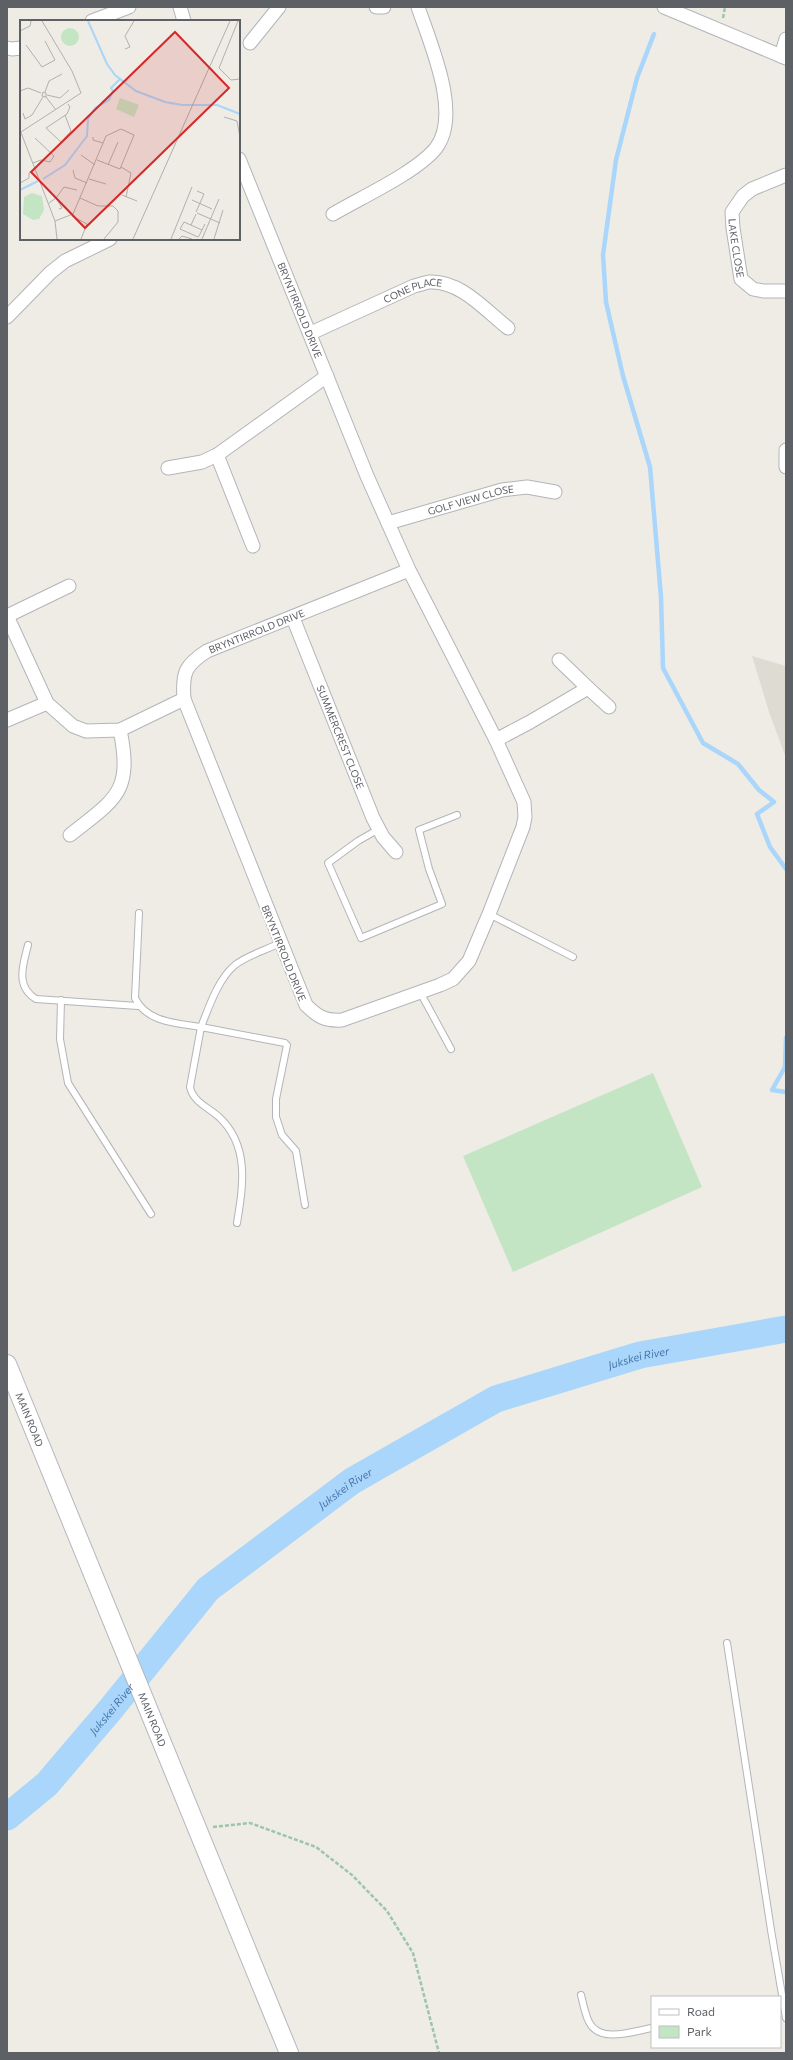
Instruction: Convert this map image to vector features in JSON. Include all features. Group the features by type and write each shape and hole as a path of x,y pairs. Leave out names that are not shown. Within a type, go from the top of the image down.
{"main road":[{"name":"MAIN ROAD","path":"7,1364 121,1645 290,2053"}],"street":[{"path":"95,20 129,7"},
{"path":"180,7 184,20"},
{"path":"250,43 279,7"},
{"path":"376,7 384,7"},
{"path":"333,214 409,170 432,152 442,136 446,119 444,95 438,68 418,7"},
{"path":"664,7 784,57 786,39"},
{"path":"7,48 20,48"},
{"name":"BRYNTIRROLD DRIVE","path":"240,165 243,182 311,333 348,431 388,523 409,570 521,791 524,802 525,817 489,914 469,962 462,970 453,979 420,992 342,1020 328,1021 306,1005 184,699 183,681 186,670 194,659 207,651 293,618 409,570"},
{"name":"LAKE CLOSE","path":"786,175 752,189 743,196 732,212 732,228 741,279 753,289 763,291 786,291"},
{"path":"7,317 50,273 64,261 108,240"},
{"name":"CONE PLACE","path":"311,333 414,286 429,282 446,284 460,289 508,328"},
{"path":"168,468 202,462 217,455 327,376"},
{"path":"786,450 786,468"},
{"path":"217,455 253,546"},
{"name":"GOLF VIEW CLOSE","path":"388,523 502,490 527,487 555,492"},
{"path":"69,586 7,616 47,703 73,726 86,731 120,730 184,699"},
{"name":"SUMMERCREST CLOSE","path":"293,618 373,818 396,852"},
{"path":"559,660 609,707"},
{"path":"496,740 588,688"},
{"path":"7,720 47,703"},
{"path":"70,835 110,803 119,792 125,771 125,757 120,730"}],"lane":[{"path":"379,829 358,841 328,863 361,938 442,904 419,830 457,815"},
{"path":"139,913 135,998 138,1006 147,1014 155,1018 285,1043 287,1045 276,1099 276,1117 282,1134 296,1151 305,1205"},
{"path":"489,914 573,957"},
{"path":"237,1223 242,1191 242,1156 220,1118 196,1100 192,1095 190,1087 201,1027 213,999 228,972 243,960 280,943"},
{"path":"28,946 21,974 28,994 36,998 138,1006"},
{"path":"420,992 451,1049"},
{"path":"61,1000 60,1040 68,1083 151,1214"},
{"path":"727,1643 781,1996"},
{"path":"581,1995 589,2022 594,2029 611,2035 651,2028"},
{"path":"782,2004 786,2018"}],"path":[{"path":"197,1828 250,1823 316,1847 352,1875 387,1911 413,1953 439,2053"}],"shaded area":[{"path":"752,656 786,666 786,758 769,712"}],"green space":[{"path":"653,1073 702,1187 513,1272 463,1156"}],"waterway":[{"path":"654,34 637,78 616,160 603,255 606,302 623,376 650,467 661,597 663,668 703,743 738,764 759,790 774,802 757,814 770,847 786,869"},
{"path":"786,1038 785,1067 772,1090 786,1092"},
{"name":"Jukskei River","path":"7,1817 47,1784 110,1710 208,1589 352,1481 496,1399 640,1355 786,1329"}]}
